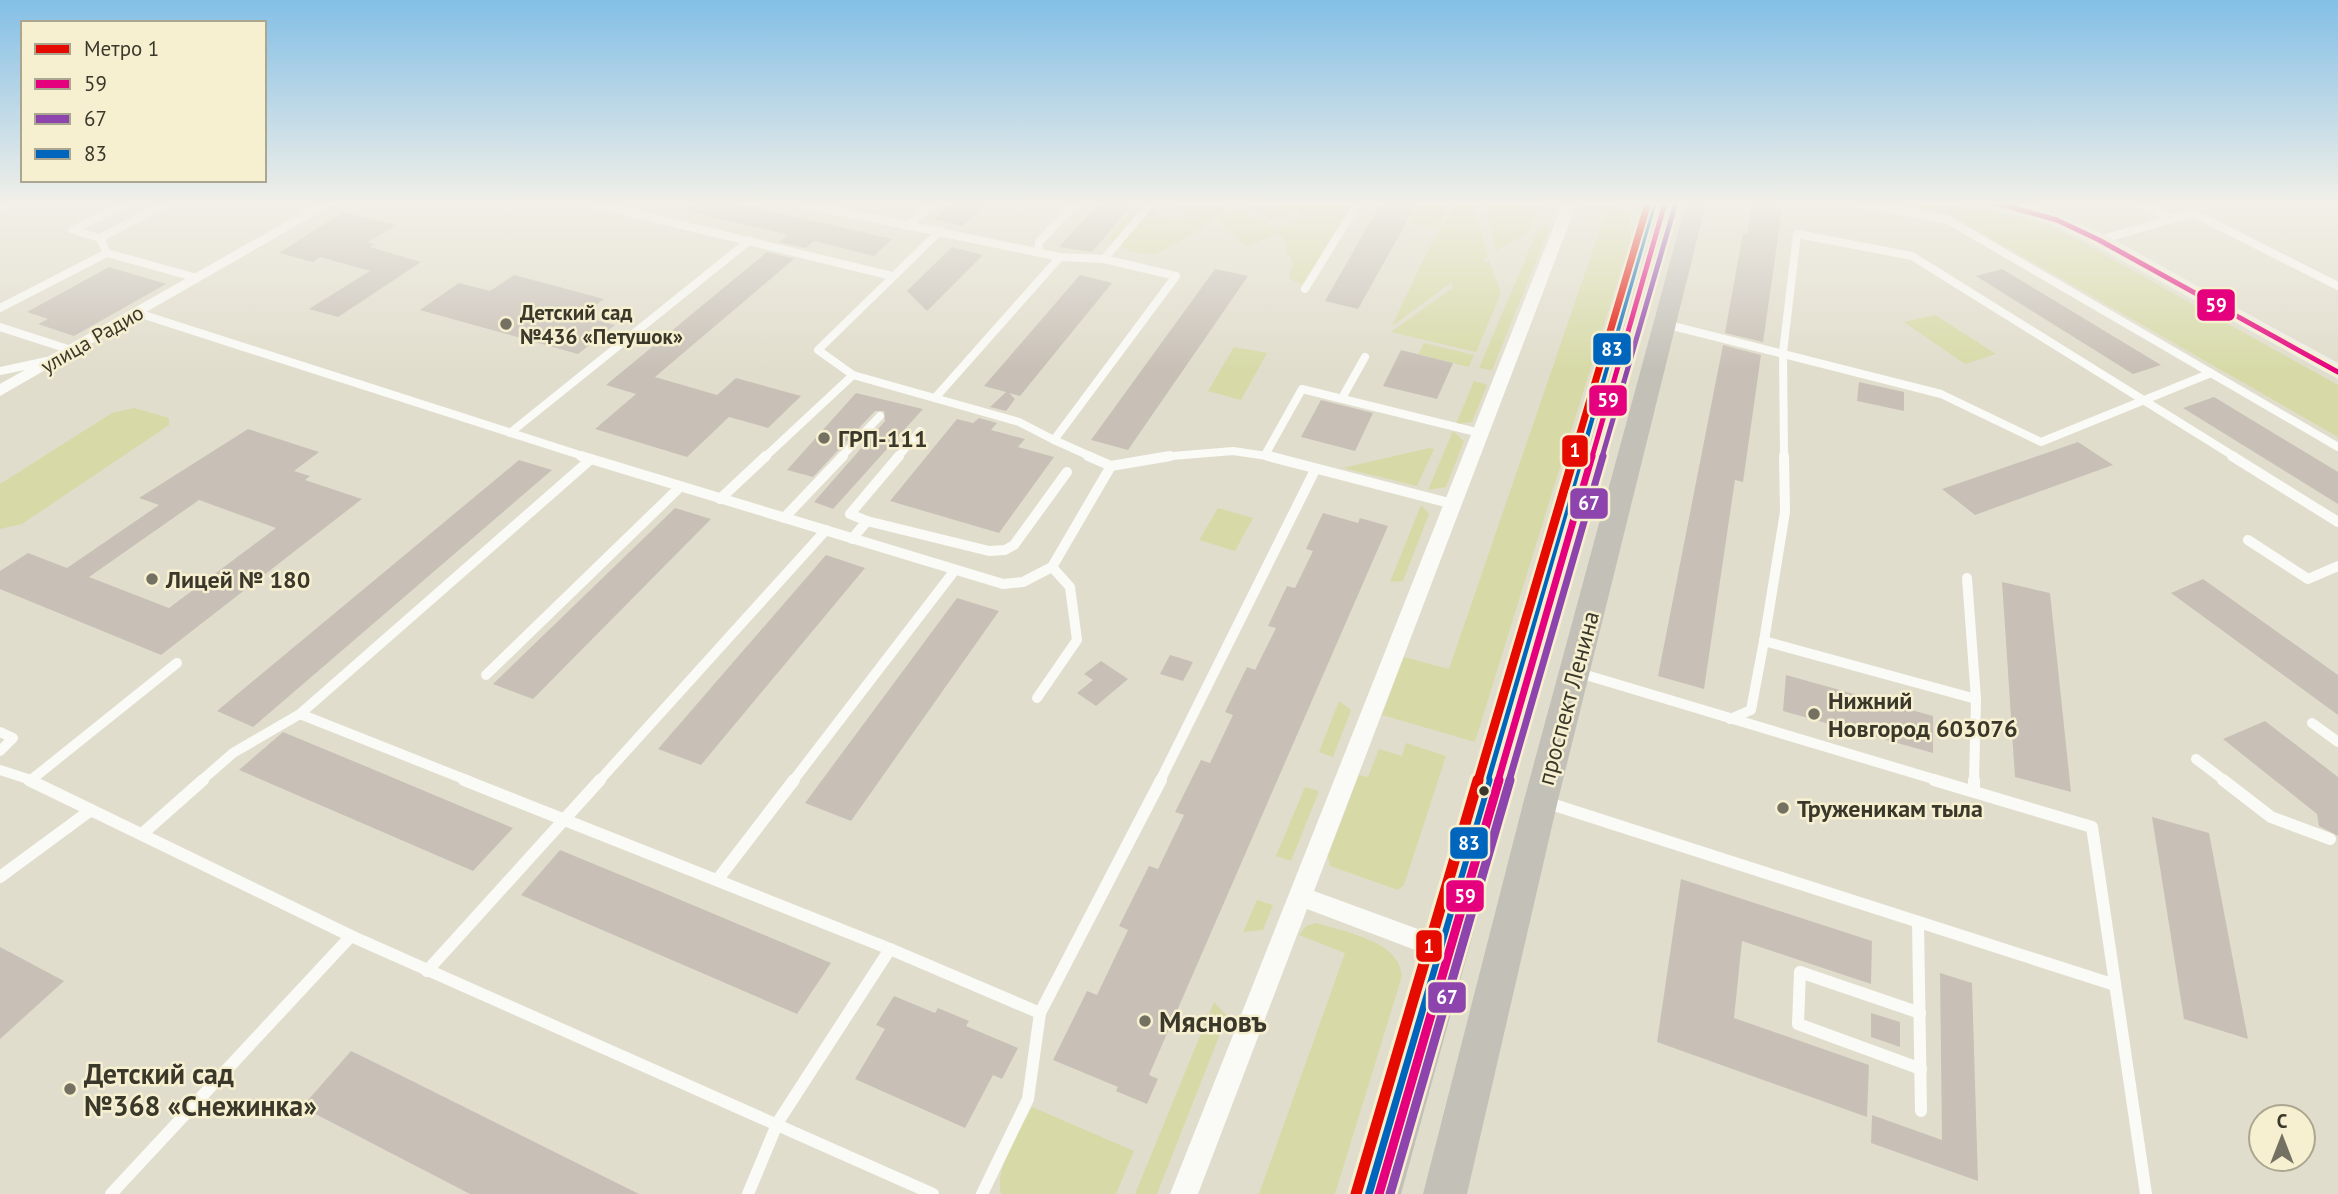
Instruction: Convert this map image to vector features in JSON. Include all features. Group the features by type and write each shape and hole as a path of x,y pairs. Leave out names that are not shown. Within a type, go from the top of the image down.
{"main road":[{"name":"проспект Ленина","path":"1379,1194 1649,259"},
{"name":"проспект Ленина","path":"1444,1194 1541,800 1682,259"}],"street":[{"name":"улица Радио","path":"0,391 231,259"},
{"path":"1184,1194 1548,259"},
{"path":"2133,259 2338,372"},
{"path":"1300,896 1447,951"}],"lane":[{"path":"0,308 96,259"},
{"path":"128,259 197,278"},
{"path":"510,433 727,259"},
{"path":"824,259 892,276"},
{"path":"910,259 818,350 853,375 1019,422 1111,466 1179,454 1233,451 1265,455 1453,504"},
{"path":"935,398 1058,259"},
{"path":"1054,440 1176,276 1098,259"},
{"path":"1306,289 1324,259"},
{"path":"1730,719 1751,710 1785,512 1783,352 1794,259"},
{"path":"1916,259 2338,522"},
{"path":"2015,259 2338,447"},
{"path":"2284,259 2338,286"},
{"path":"138,313 680,487 1003,584 1023,582 1052,567 1111,466"},
{"path":"1665,324 1941,394 2041,442 2211,373"},
{"path":"0,327 71,350"},
{"path":"1342,398 1366,357"},
{"path":"0,371 56,359"},
{"path":"720,499 853,375"},
{"path":"1265,455 1303,389 1480,433"},
{"path":"784,518 880,416"},
{"path":"920,432 850,514 867,521 989,551 1005,550 1014,545 1067,472"},
{"path":"142,834 233,753 300,714 591,459"},
{"path":"982,1194 1028,1099 1040,1013 1185,733 1315,470"},
{"path":"486,674 680,487"},
{"path":"852,538 867,521"},
{"path":"428,971 825,530"},
{"path":"2248,540 2308,579 2338,566"},
{"path":"1037,698 1077,640 1070,587 1052,567"},
{"path":"718,879 955,570"},
{"path":"1968,578 1976,699 1974,792"},
{"path":"1764,641 1976,699"},
{"path":"31,780 177,663"},
{"path":"1576,672 2092,827 2146,1194"},
{"path":"300,714 718,879 1040,1013"},
{"path":"2312,723 2338,742"},
{"path":"0,732 13,738 0,751"},
{"path":"2196,759 2271,817 2330,839"},
{"path":"0,770 31,780 428,971 778,1122 933,1194"},
{"path":"1541,800 2115,985"},
{"path":"0,877 91,810"},
{"path":"1918,923 1921,1111"},
{"path":"111,1194 351,936"},
{"path":"748,1194 778,1122 890,949"},
{"path":"1920,1013 1800,972 1798,1024 1921,1069"}],"green space":[{"path":"1291,259 1318,259 1302,285 1289,278 1293,263"},
{"path":"1424,259 1485,259 1486,263 1489,261 1501,293 1476,352 1391,332 1452,288 1452,282 1392,326"},
{"path":"1526,259 1537,259 1492,370 1479,368"},
{"path":"1590,259 1625,259 1475,742 1382,715 1404,657 1449,669"},
{"path":"2027,259 2111,259 2338,385 2338,437"},
{"path":"1935,315 1996,354 1965,364 1904,322"},
{"path":"1424,343 1474,355 1469,367 1418,354"},
{"path":"1234,347 1267,353 1241,400 1208,391"},
{"path":"1474,381 1487,385 1472,422 1456,424"},
{"path":"134,408 169,418 169,425 22,524 0,529 0,484 112,413"},
{"path":"1453,431 1464,441 1446,487 1428,490"},
{"path":"1434,449 1417,486 1343,468"},
{"path":"1421,505 1429,514 1403,581 1390,582"},
{"path":"1218,508 1253,518 1235,551 1199,540"},
{"path":"1339,701 1351,710 1333,757 1319,752"},
{"path":"1406,743 1446,756 1404,885 1398,890 1330,866 1328,856 1359,775 1368,777 1379,749 1402,756"},
{"path":"1305,787 1319,791 1291,861 1276,856"},
{"path":"1257,900 1273,905 1263,930 1243,932"},
{"path":"1317,923 1355,934 1381,946 1399,964 1402,976 1335,1194 1259,1194 1345,953 1299,935 1306,926"},
{"path":"1214,1002 1227,1016 1157,1194 1135,1194"},
{"path":"1032,1107 1134,1151 1116,1194 1001,1194 1001,1172"}],"building":[{"path":"326,259 410,259 421,262 338,317 309,309 370,271"},
{"path":"759,259 794,259 655,377 717,395 736,378 801,396 768,428 729,417 687,457 595,429 636,394 606,385"},
{"path":"940,259 979,259 927,311 907,291"},
{"path":"1349,259 1386,259 1358,309 1325,301"},
{"path":"1738,259 1775,259 1763,342 1725,333"},
{"path":"109,267 166,284 74,336 38,324 48,319 27,312"},
{"path":"1215,269 1248,276 1128,450 1091,440"},
{"path":"2002,269 2161,365 2133,374 1976,276"},
{"path":"514,275 604,299 581,316 615,325 578,354 420,310 459,283 490,291"},
{"path":"1080,275 1112,283 1020,396 1009,393 1015,399 1006,411 990,407 1006,392 984,386"},
{"path":"1723,345 1761,355 1743,482 1735,480 1704,689 1658,676"},
{"path":"1401,350 1453,363 1437,399 1383,386"},
{"path":"1859,382 1904,392 1904,411 1857,401"},
{"path":"856,393 923,409 833,509 814,502 885,421 884,411 875,411 813,477 787,470"},
{"path":"2214,397 2338,472 2338,504 2183,408"},
{"path":"1321,400 1373,413 1355,451 1301,437"},
{"path":"979,418 997,423 991,430 1025,439 1018,447 1054,457 999,533 890,501 957,419 973,423"},
{"path":"248,429 319,452 294,471 310,476 305,480 362,499 161,655 0,589 0,571 28,553 67,568 159,505 139,498","holes":["199,500 276,528 169,608 89,577"]},
{"path":"2078,442 2113,465 1975,515 1942,489"},
{"path":"519,460 552,470 253,727 217,711"},
{"path":"675,508 711,519 533,699 493,684"},
{"path":"1323,513 1358,523 1360,518 1388,526 1149,1075 1158,1079 1147,1104 1116,1091 1118,1087 1053,1060 1087,991 1097,995 1128,930 1119,926 1149,866 1158,869 1184,815 1175,812 1201,760 1210,763 1233,715 1225,712 1247,667 1255,670 1276,628 1268,626 1287,586 1295,588 1313,551 1306,549"},
{"path":"826,555 865,568 701,765 658,749"},
{"path":"2203,579 2338,675 2338,715 2171,593"},
{"path":"2002,582 2050,593 2071,792 2015,777"},
{"path":"957,598 999,611 851,821 805,803"},
{"path":"1170,655 1193,662 1183,681 1160,674"},
{"path":"1101,661 1128,679 1096,706 1077,693 1093,680 1084,674"},
{"path":"1786,675 1933,716 1933,753 1783,711"},
{"path":"2265,721 2338,777 2338,836 2319,826 2317,814 2223,739"},
{"path":"283,732 513,828 473,871 239,770"},
{"path":"2152,817 2209,833 2248,1039 2184,1019"},
{"path":"560,850 831,963 797,1014 521,895"},
{"path":"1681,879 1872,941 1871,984 1742,941 1734,1018 1869,1065 1867,1117 1657,1042"},
{"path":"0,947 64,981 0,1039"},
{"path":"1940,973 1972,983 1978,1181 1871,1143 1872,1115 1942,1140"},
{"path":"894,996 935,1013 938,1008 969,1021 966,1026 1018,1048 1002,1079 993,1075 965,1128 855,1079 885,1029 876,1025"},
{"path":"1871,1013 1900,1022 1900,1047 1871,1037"},
{"path":"351,1051 639,1194 470,1194 302,1107"}],"metro line":[{"name":"1","path":"1356,1194 1632,259"}],"transit line":[{"name":"83","path":"1369,1191 1638,259"},
{"name":"59","path":"1379,1194 1649,259"},
{"name":"67","path":"1390,1194 1660,259"},
{"name":"59","path":"2133,259 2338,372"}],"place":[{"name":"Детский сад №436 «Петушок»","path":"506,324"},
{"name":"ГРП-111","path":"824,438"},
{"name":"Лицей № 180","path":"152,579"},
{"name":"Нижний Новгород 603076","path":"1814,714"},
{"name":"Труженикам тыла","path":"1783,808"},
{"name":"Мясновъ","path":"1145,1021"},
{"name":"Детский сад №368 «Снежинка»","path":"70,1089"}]}
